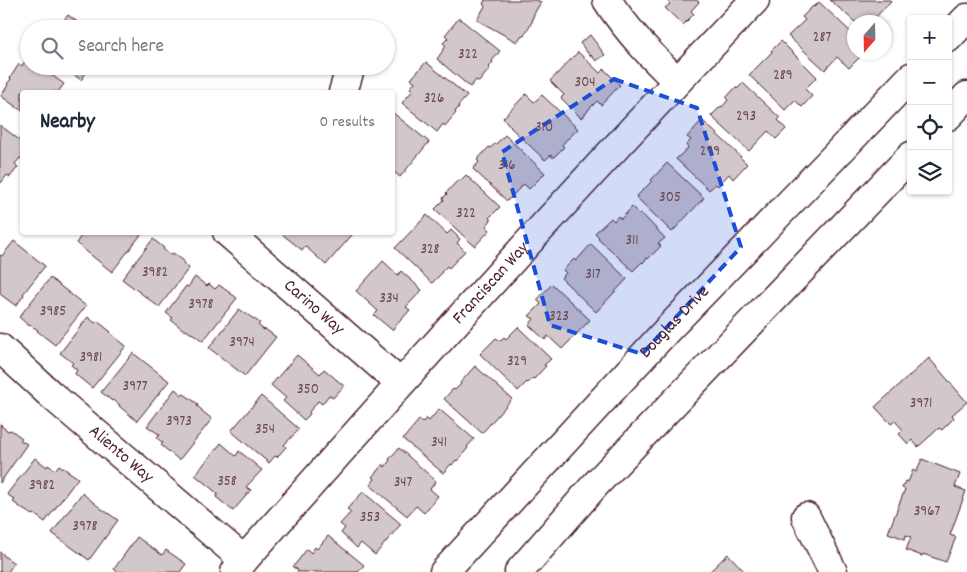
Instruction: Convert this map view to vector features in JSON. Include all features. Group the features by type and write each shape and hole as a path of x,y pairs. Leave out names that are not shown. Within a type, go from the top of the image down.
{"street":[{"path":"607,0 619,19 650,55 677,81"},
{"name":"Franciscan Way","path":"239,566 400,384 677,81 755,0"},
{"path":"952,34 967,18"},
{"path":"344,90 348,75"},
{"name":"Douglas Drive","path":"444,572 667,330 907,81"},
{"path":"952,112 967,96"},
{"path":"519,572 596,484 907,160"},
{"name":"Carino Way","path":"234,235 400,384"},
{"name":"Aliento Way","path":"0,348 239,566"},
{"path":"806,518 833,572"}],"highlighted area":[{"path":"614,79 697,108 741,247 642,354 550,325 502,152"}],"building":[{"path":"485,0 536,0 541,2 524,36 522,35 517,42 477,20 485,6 483,4"},
{"path":"666,0 696,0 699,2 691,11 694,14 683,25 665,8 670,4"},
{"path":"830,0 891,1 878,15 847,15"},
{"path":"819,2 847,28 847,60 857,60 849,68 837,57 825,70 788,36 805,20 802,17"},
{"path":"68,15 75,20 64,20"},
{"path":"459,18 500,51 479,82 476,80 470,87 437,59 446,46 443,43 448,38 445,35"},
{"path":"590,35 605,55 596,61 580,43"},
{"path":"781,41 817,77 805,89 812,96 802,107 795,100 785,110 749,75"},
{"path":"578,52 600,73 604,69 620,85 601,105 597,101 581,118 561,98 564,95 550,81"},
{"path":"426,62 467,96 458,106 456,113 437,132 402,103 413,90 410,88 415,82 411,79"},
{"path":"19,64 20,75 52,75 64,84 60,90 20,90 20,110 1,96"},
{"path":"74,75 85,75 81,80"},
{"path":"743,83 780,118 778,120 786,129 776,139 768,131 749,151 711,116 722,107 728,100 726,98 736,87 737,89"},
{"path":"526,94 534,102 542,95 578,129 568,138 562,145 564,147 553,158 551,155 545,160 503,118"},
{"path":"395,114 429,142 400,177 395,173"},
{"path":"702,120 747,164 733,179 729,174 718,186 716,184 709,190 676,159 688,148 686,145 691,140 687,137"},
{"path":"0,125 20,140 20,158 15,164 18,167 10,177 7,175 0,182"},
{"path":"505,135 545,173 529,189 524,184 507,201 473,169 479,162 477,160 489,147 496,144"},
{"path":"667,163 704,198 672,232 636,197"},
{"path":"466,175 500,207 489,218 491,220 486,226 490,230 475,246 435,209 444,200 443,198 446,193 458,180 460,181"},
{"path":"632,207 640,215 641,213 665,238 658,244 661,246 633,271 595,233 611,218 614,221 618,216 621,219"},
{"path":"427,215 447,234 451,230 460,239 457,243 465,251 449,268 447,266 432,283 395,248"},
{"path":"82,235 141,235 112,272 76,243"},
{"path":"283,235 352,235 326,265 305,246 302,250"},
{"path":"153,239 170,255 173,253 184,261 183,263 189,268 159,307 122,279"},
{"path":"14,241 45,266 16,306 0,294 0,255 2,256"},
{"path":"591,244 627,279 596,312 561,278 566,273 563,270 574,259 576,261"},
{"path":"383,261 398,275 401,271 422,290 406,307 410,310 392,330 374,315 378,311 356,291"},
{"path":"195,277 207,286 209,284 215,289 219,285 237,298 203,341 192,333 185,331 171,320 173,318 166,313"},
{"path":"50,278 86,306 55,345 19,317"},
{"path":"552,284 590,320 562,349 548,336 545,340 529,325 534,319 529,316 541,304 537,300"},
{"path":"239,309 260,323 258,325 264,330 276,337 245,376 209,348"},
{"path":"88,317 95,323 97,321 126,346 92,388 75,374 77,370 71,365 73,363 60,353"},
{"path":"518,327 551,359 534,379 527,382 518,391 480,354 496,338 500,341 504,337 506,339"},
{"path":"133,353 169,381 137,421 120,405 101,392"},
{"path":"297,355 320,374 324,369 344,386 333,398 329,395 322,404 318,401 304,420 283,401 286,398 271,385"},
{"path":"929,358 967,402 952,415 954,418 942,430 939,428 918,447 912,440 908,444 899,434 903,430 895,421 891,424 875,407"},
{"path":"475,366 512,399 482,433 444,399 453,389 455,390 461,384"},
{"path":"175,389 198,404 197,406 212,419 179,460 161,445 163,443 157,438 160,435 147,426"},
{"path":"261,396 299,429 284,445 286,447 269,463 231,431"},
{"path":"439,409 474,439 457,461 451,464 443,473 403,439 419,420 422,423 426,418 429,421"},
{"path":"0,424 8,431 11,430 22,438 20,440 27,444 0,483"},
{"path":"221,443 236,456 239,451 262,470 246,487 251,490 233,511 216,497 218,494 195,475"},
{"path":"399,448 436,481 430,489 438,496 424,513 416,506 407,516 370,485 375,479 372,477 383,464 385,467 389,459"},
{"path":"35,458 47,467 48,465 55,470 59,465 78,478 45,522 13,502 15,500 7,494"},
{"path":"922,459 960,474 955,487 966,491 950,535 956,537 946,562 906,550 911,537 906,535 905,539 888,533 905,489 902,488 905,481 908,482 913,470 916,472"},
{"path":"363,492 401,524 375,555 361,543 357,548 341,533 345,528 340,524 351,512 347,509"},
{"path":"82,493 118,520 89,560 52,533"},
{"path":"328,536 364,565 358,572 297,572 298,570 293,567 307,549 311,553"},
{"path":"137,537 162,555 166,550 186,564 180,572 118,572 114,569"},
{"path":"0,552 14,563 8,572 0,572"},
{"path":"728,554 745,572 709,572"}]}
